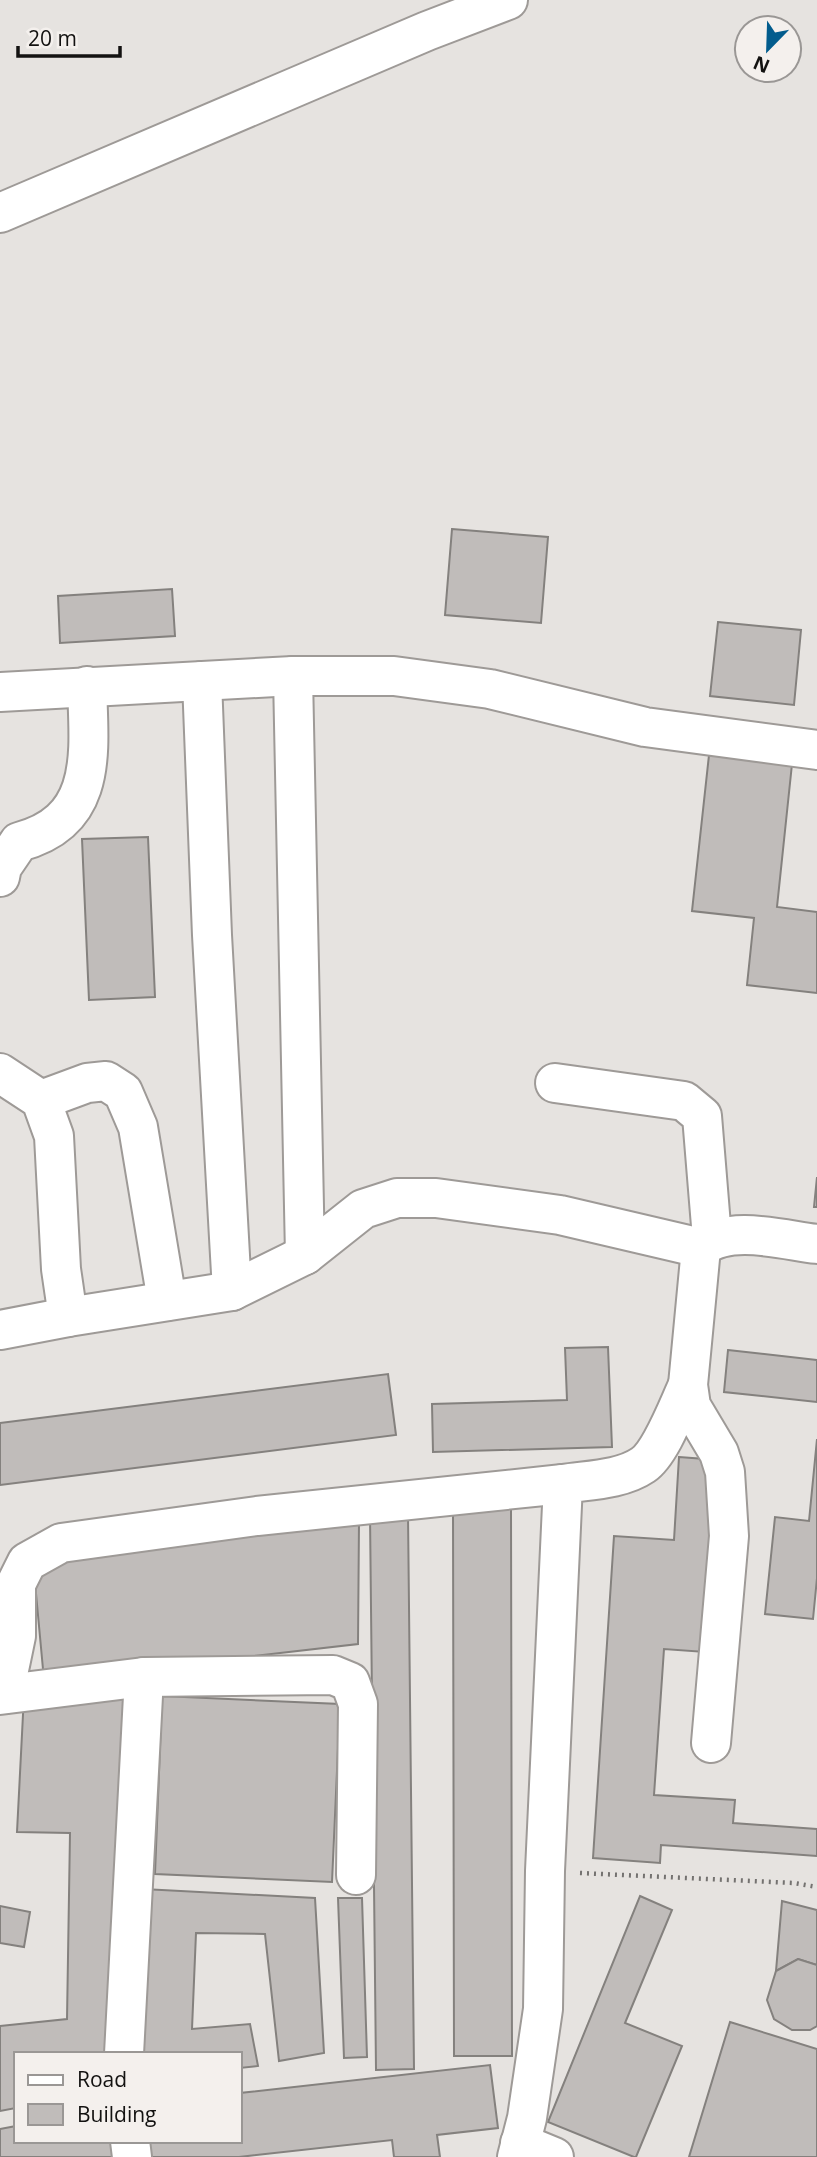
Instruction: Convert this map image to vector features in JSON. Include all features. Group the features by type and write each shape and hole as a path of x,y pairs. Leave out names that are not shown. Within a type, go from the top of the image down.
{"lane":[{"path":"0,213 427,31 508,0"},
{"path":"293,676 305,1255"},
{"path":"0,692 293,676 394,676 490,689 645,727 817,750"},
{"path":"202,681 212,935 232,1291"},
{"path":"0,877 2,867 19,842 38,837 56,825 77,800 88,776 87,686"},
{"path":"0,1073 41,1100 54,1136 61,1269 68,1317"},
{"path":"41,1100 87,1083 106,1081 122,1092 138,1127 167,1301"},
{"path":"555,1083 684,1101 702,1116 707,1243 688,1385 691,1406 713,1443 725,1472 729,1536 711,1743"},
{"path":"0,1330 232,1291 305,1255 363,1209 397,1198 436,1198 560,1215 707,1243 730,1235 817,1244"},
{"path":"356,1875 358,1704 350,1682 333,1675 144,1677 2,1695 16,1636 16,1584 27,1562 61,1543 257,1516 563,1484 621,1475 644,1465 661,1440 688,1385"},
{"path":"530,2152 543,2009 545,1871 563,1484"},
{"path":"124,2052 144,1677"}],"path":[{"path":"545,1871 794,1883 817,1887"}],"building":[{"path":"452,529 548,537 541,623 445,615"},
{"path":"172,589 175,636 60,643 58,596"},
{"path":"718,622 801,630 794,705 710,696"},
{"path":"709,755 792,764 777,907 817,912 817,993 747,985 754,918 692,911"},
{"path":"148,837 155,997 89,1000 82,839"},
{"path":"817,1177 817,1207 814,1207"},
{"path":"608,1347 612,1447 433,1452 432,1404 567,1400 565,1348"},
{"path":"728,1350 817,1360 817,1402 724,1392"},
{"path":"388,1374 396,1435 0,1485 0,1423"},
{"path":"817,1439 817,1578 813,1619 765,1614 775,1517 809,1521"},
{"path":"679,1457 718,1460 705,1652 664,1649 654,1795 735,1800 733,1823 817,1829 817,1856 661,1845 660,1863 593,1858 614,1536 674,1540"},
{"path":"453,1507 511,1507 512,2056 454,2056"},
{"path":"408,1514 414,2069 376,2070 370,1515"},
{"path":"359,1522 358,1644 44,1680 33,1561"},
{"path":"24,1695 127,1698 116,2052 14,2052 14,2108 0,2111 0,2026 67,2019 70,1833 17,1832"},
{"path":"162,1696 340,1704 332,1882 155,1874"},
{"path":"143,1889 315,1898 324,2053 279,2061 265,1934 196,1933 192,2029 250,2024 258,2066 242,2068 242,2052 133,2052"},
{"path":"640,1896 672,1910 625,2023 682,2046 634,2157 548,2122"},
{"path":"338,1898 362,1898 367,2057 344,2058"},
{"path":"782,1901 817,1910 817,1965 798,1959 776,1971"},
{"path":"0,1906 30,1912 24,1947 0,1943"},
{"path":"798,1959 817,1965 817,2026 810,2030 792,2030 774,2019 767,2000 776,1971"},
{"path":"730,2022 817,2049 817,2157 689,2157"},
{"path":"490,2065 498,2128 437,2135 440,2157 394,2157 392,2140 239,2157 145,2157 144,2143 242,2143 242,2093"},
{"path":"14,2126 14,2143 116,2143 118,2157 0,2157 0,2129"}]}
